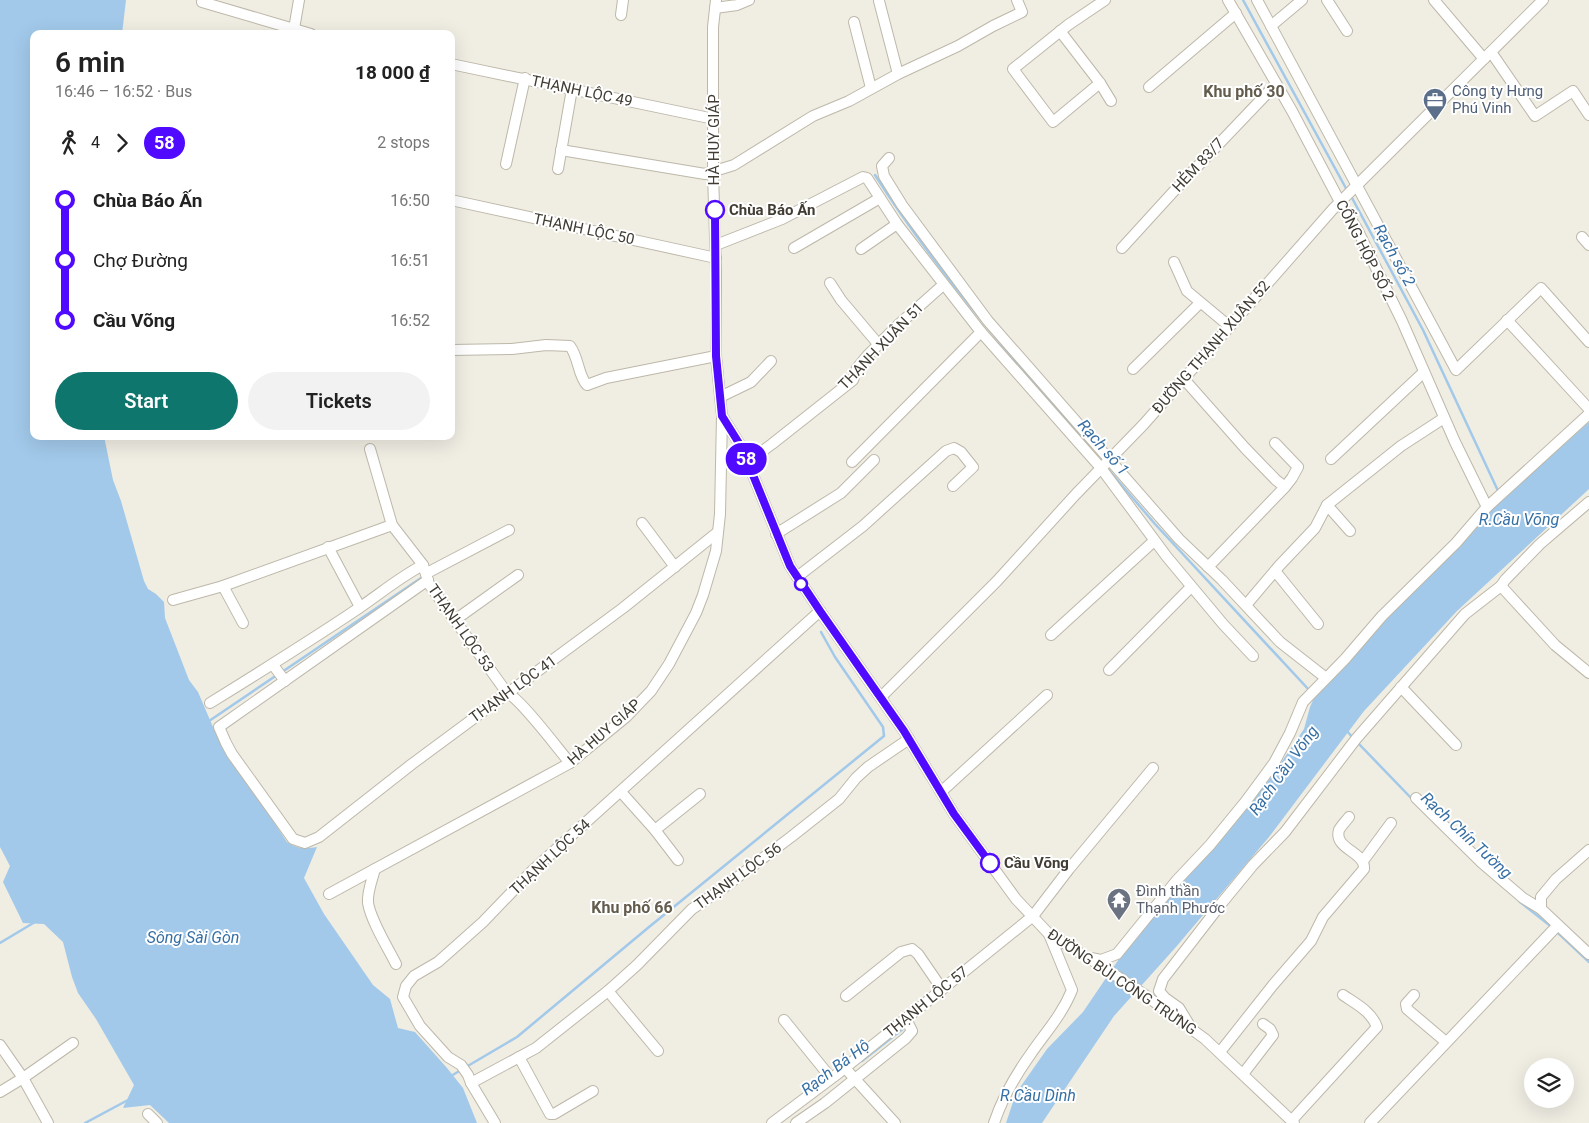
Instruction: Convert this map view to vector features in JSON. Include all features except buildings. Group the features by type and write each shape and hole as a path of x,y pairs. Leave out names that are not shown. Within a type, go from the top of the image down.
{"street":[{"path":"294,29 299,0"},
{"path":"620,15 622,0"},
{"path":"716,4 737,5 749,0"},
{"path":"561,150 705,174 713,173 734,165 813,116 958,46 1022,12 1017,0"},
{"path":"1100,83 1053,122 1013,68 1060,31 1105,0"},
{"name":"CỐNG HỘP SỐ 2","path":"1228,0 1340,202 1357,229 1402,321 1444,418 1488,507"},
{"path":"1257,0 1456,370 1541,288 1589,342"},
{"path":"1271,26 1302,0"},
{"path":"1327,0 1347,31"},
{"path":"1434,0 1488,56 1535,116 1573,91 1589,115"},
{"name":"ĐƯỜNG THẠNH XUÂN 52","path":"881,697 997,581 1144,424 1228,326 1356,185 1543,0"},
{"path":"878,1 898,74"},
{"path":"202,2 276,22 298,30"},
{"name":"HÀ HUY GIÁP","path":"329,894 570,763 626,717 651,691 687,632 703,595 716,551 720,514 722,416 716,356 716,245 713,173 713,28 716,4"},
{"path":"1150,87 1236,13"},
{"path":"273,30 276,22"},
{"path":"854,22 871,88"},
{"path":"1060,31 1100,83 1111,101"},
{"name":"THẠNH LỘC 49","path":"455,65 714,119"},
{"path":"506,164 525,78"},
{"name":"HẺM 83/7","path":"1122,248 1276,84"},
{"path":"558,169 572,90"},
{"path":"889,158 884,162 882,171 902,205 988,321 1179,538 1280,642 1326,678"},
{"path":"716,245 796,213 862,177 868,180 897,224 981,332 1101,468 1154,541 1191,587 1253,656"},
{"path":"794,248 880,198"},
{"name":"THẠNH LỘC 50","path":"455,201 716,258"},
{"path":"861,249 897,224"},
{"path":"1174,262 1187,292 1228,326"},
{"path":"830,283 841,300 879,345"},
{"name":"THẠNH XUÂN 51","path":"746,458 757,455 853,380 857,368 897,326 943,285"},
{"path":"1133,369 1200,302"},
{"path":"1507,320 1589,409"},
{"path":"852,462 981,332"},
{"path":"455,350 512,349 546,345 570,346 576,354 583,380 588,385 606,378 716,356"},
{"path":"720,397 751,382 771,361"},
{"path":"1331,459 1424,372"},
{"path":"1183,378 1251,454 1284,487"},
{"path":"1085,956 1101,960 1117,954 1177,880 1210,845 1246,801 1274,762 1303,702 1382,616 1456,543 1488,507 1589,414"},
{"name":"ĐƯỜNG BÙI CÔNG TRỪNG","path":"722,416 746,458 776,534 797,578 909,739 954,814 1016,899 1049,934 1103,967 1192,1029 1220,1052 1293,1122"},
{"path":"1246,605 1315,528 1327,506 1401,446 1444,418"},
{"path":"1208,567 1284,487 1298,467 1275,443"},
{"path":"797,578 863,526 946,451 954,448 961,452 973,467 953,486"},
{"name":"THẠNH LỘC 53","path":"370,450 392,525 426,573 428,584 510,694 522,705 570,763"},
{"path":"776,534 841,493 874,460"},
{"path":"1192,1029 1179,1008 1159,991 1163,979 1221,904 1285,832 1354,742 1465,614 1501,586 1540,544 1589,502"},
{"path":"1327,506 1350,531"},
{"path":"642,523 675,566"},
{"path":"173,600 223,586 392,525"},
{"path":"274,666 285,680 384,610 426,573 509,530"},
{"name":"THẠNH LỘC 41","path":"285,680 219,727 232,754 293,839 305,843 319,837 510,694 623,608 718,532"},
{"path":"1051,635 1154,541"},
{"path":"328,547 360,607"},
{"path":"1275,571 1318,624"},
{"path":"210,703 274,666 301,645 407,574 426,573"},
{"path":"455,620 518,575"},
{"path":"223,586 243,623"},
{"path":"1501,586 1556,645 1589,673"},
{"path":"1109,670 1191,587"},
{"name":"THẠNH LỘC 54","path":"495,1123 466,1074 420,1026 403,997 406,986 414,976 438,962 483,922 532,872 820,611"},
{"path":"1401,687 1456,745"},
{"path":"941,792 1047,695"},
{"name":"THẠNH LỘC 56","path":"466,1074 519,1057 536,1048 637,966 692,908 722,890 791,838 839,799 856,778 868,767 909,739"},
{"name":"THẠNH LỘC 57","path":"772,1123 831,1078 849,1072 906,1019 1033,916 1069,869 1153,768"},
{"path":"621,792 655,830 678,860"},
{"path":"655,830 700,794"},
{"path":"1416,798 1482,863 1523,898 1541,909 1555,928 1589,954"},
{"path":"1349,817 1339,831 1340,840 1363,861"},
{"path":"1220,1052 1272,985 1311,941 1323,917 1364,869 1363,861 1391,823"},
{"path":"1541,909 1541,897 1556,879 1589,850"},
{"path":"376,869 369,891 368,903 371,914 396,964"},
{"path":"1370,1123 1555,928"},
{"path":"994,1123 1001,1103 1030,1055 1056,1022 1066,1006 1072,990 1049,934"},
{"path":"846,996 901,952 912,949 918,954 942,989"},
{"path":"608,991 658,1051"},
{"path":"1293,1122 1377,1027 1374,1020 1364,1009 1343,995"},
{"path":"1414,995 1406,1004 1407,1008 1446,1042"},
{"path":"796,1123 824,1103 849,1072 909,1035 912,1031 906,1019"},
{"path":"784,1020 831,1078"},
{"path":"1243,1074 1274,1035 1263,1024"},
{"path":"0,1092 73,1043"},
{"path":"0,1045 23,1078 48,1123"},
{"path":"519,1057 550,1114 554,1114 593,1091"},
{"path":"849,1072 895,1123"},
{"path":"148,1114 157,1123"}],"water":[{"name":"Sông Sài Gòn","path":"0,0 126,0 122,30 30,30 30,440 105,440 113,480 144,581 148,589 164,602 165,618 189,680 198,692 216,734 287,842 302,848 317,847 304,878 324,914 373,985 390,999 398,1028 415,1032 463,1088 477,1123 169,1123 150,1105 123,1108 134,1085 96,1019 78,993 63,942 44,924 23,923 3,882 10,866 0,847"},
{"path":"1589,422 1589,489 1457,611 1364,711 1269,837 1176,947 1114,1016 1042,1123 1006,1123 1021,1086 1047,1049 1083,1012 1123,953 1272,776 1304,729 1314,698 1491,509"}],"waterway":[{"name":"Rạch số 2","path":"1243,0 1348,192"},
{"name":"Rạch số 1","path":"875,175 950,280 1004,348 1089,446"},
{"name":"Rạch số 2","path":"1351,196 1423,330 1499,493"},
{"name":"Rạch số 1","path":"1107,468 1155,524 1310,691"},
{"path":"282,672 424,576"},
{"path":"466,1067 517,1037 884,736 883,727 835,657 821,632"},
{"path":"209,721 277,675"},
{"name":"Rạch Chín Tường","path":"1346,730 1354,739"},
{"name":"Rạch Chín Tường","path":"1358,743 1413,800"},
{"name":"Rạch Chín Tường","path":"1520,902 1553,928"},
{"path":"0,943 35,922"},
{"name":"Rạch Chín Tường","path":"1557,932 1589,962"},
{"name":"Rạch Bá Hộ","path":"862,1061 904,1028"},
{"path":"451,1076 461,1070"},
{"path":"85,1123 128,1100"}],"bus line":[{"name":"58","path":"715,210 716,356 722,416 742,448 790,566 904,731 954,814 990,863"}],"place":[{"name":"Công ty Hưng Phú Vinh","path":"1435,121"},
{"name":"Chùa Báo Ấn","path":"715,210"},
{"name":"Cầu Võng","path":"990,863"},
{"name":"Đình thần Thạnh Phước","path":"1119,921"}],"district":[{"name":"Khu phố 30","path":"1244,91"},
{"name":"Khu phố 66","path":"632,907"}],"water label":[{"name":"R.Cầu Võng","path":"1519,519"},
{"name":"Rạch Cầu Võng","path":"1283,770"},
{"name":"R.Cầu Dinh","path":"1038,1095"}]}
